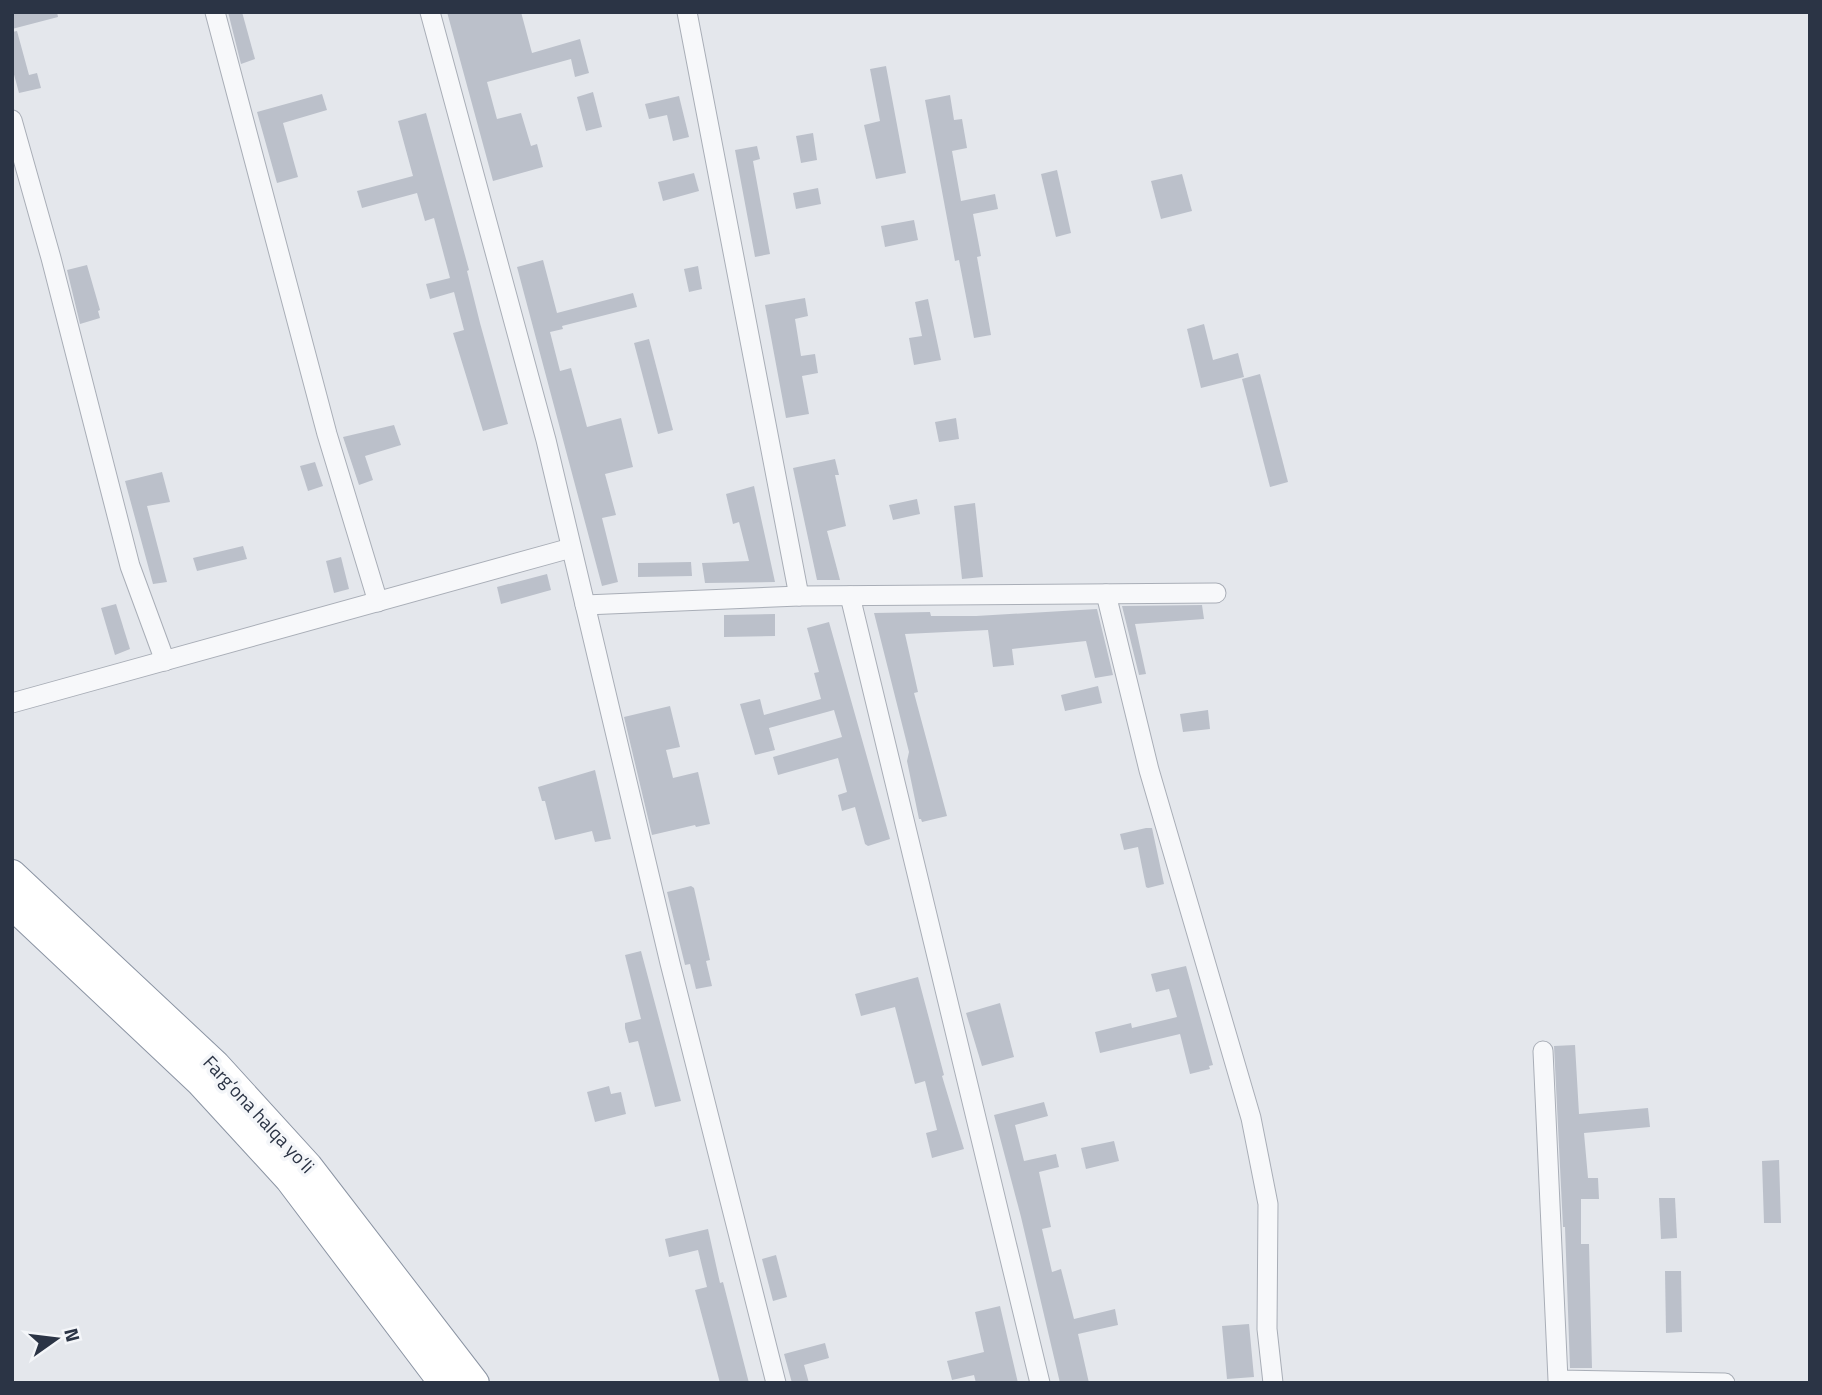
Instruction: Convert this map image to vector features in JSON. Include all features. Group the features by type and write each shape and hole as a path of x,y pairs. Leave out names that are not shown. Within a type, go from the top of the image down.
{"highway":[{"name":"Farg‘ona halqa yo‘li","path":"12,874 216,1065 309,1166 475,1383"},
{"name":"Farg‘ona halqa yo‘li","path":"12,905 200,1082 289,1179 443,1383"}],"street":[{"path":"215,12 327,434 378,602"},
{"path":"430,12 546,440 670,963 776,1383"},
{"path":"687,12 799,596"},
{"path":"12,120 51,258 130,566 165,661"},
{"path":"12,704 571,548"},
{"path":"585,605 799,596 1216,593"},
{"path":"1105,594 1149,769 1251,1118 1268,1203 1267,1329 1273,1383"},
{"path":"850,596 1040,1383"},
{"path":"1543,1051 1558,1380 1725,1383"}],"building":[{"path":"12,12 57,12 58,17 12,29"},
{"path":"228,12 242,12 255,59 241,64"},
{"path":"447,12 521,12 532,53 580,39 589,73 575,77 571,59 487,82 497,119 521,113 531,146 537,144 543,167 493,181"},
{"path":"17,31 29,75 37,73 41,88 19,93 12,67 12,32"},
{"path":"886,66 906,173 876,179 864,125 880,121 870,69"},
{"path":"593,92 602,127 586,131 577,97"},
{"path":"322,94 327,110 283,123 298,177 277,183 257,112"},
{"path":"950,95 954,120 962,119 967,148 952,151 961,201 995,194 998,209 973,214 981,256 977,257 991,335 974,338 959,260 955,261 925,100"},
{"path":"679,96 689,137 673,141 667,115 649,119 645,104"},
{"path":"426,113 508,424 483,431 453,333 464,330 454,292 430,299 426,284 450,278 434,218 425,221 417,193 362,208 357,191 413,176 398,121"},
{"path":"813,133 817,160 801,163 796,136"},
{"path":"757,146 760,159 753,161 770,254 755,257 735,150"},
{"path":"1057,170 1071,233 1056,237 1041,174"},
{"path":"694,173 699,191 663,201 658,182"},
{"path":"1182,174 1192,211 1161,219 1151,181"},
{"path":"818,188 821,204 796,209 793,193"},
{"path":"914,220 918,240 885,247 881,226"},
{"path":"543,260 557,313 633,293 637,307 562,326 563,329 550,332 560,371 571,368 587,427 621,418 633,467 605,474 616,515 602,518 618,582 602,586 517,267"},
{"path":"87,265 100,318 80,324 67,270"},
{"path":"698,266 702,289 689,292 684,269"},
{"path":"805,298 808,316 795,319 801,356 815,354 818,373 802,376 809,414 786,418 765,305"},
{"path":"928,299 941,360 914,365 909,338 922,336 915,302"},
{"path":"1204,324 1213,360 1238,353 1244,377 1201,388 1187,329"},
{"path":"649,339 673,430 658,434 634,343"},
{"path":"1260,374 1288,482 1270,487 1242,379"},
{"path":"956,418 959,439 939,442 935,422"},
{"path":"394,425 401,445 365,456 373,480 359,485 343,437"},
{"path":"835,459 839,475 835,475 846,526 827,531 840,580 817,580 793,468"},
{"path":"315,462 323,486 308,491 300,466"},
{"path":"162,472 170,502 147,506 167,582 153,584 125,481"},
{"path":"754,486 775,582 705,583 702,563 749,561 739,522 733,524 726,494"},
{"path":"917,499 920,514 893,520 889,505"},
{"path":"975,503 983,577 962,579 954,506"},
{"path":"243,546 247,559 197,571 193,558"},
{"path":"341,557 349,589 334,593 326,561"},
{"path":"691,562 692,576 638,577 638,563"},
{"path":"547,574 551,590 501,604 497,587"},
{"path":"116,604 130,649 115,655 101,608"},
{"path":"1202,605 1204,619 1135,624 1146,674 1139,675 1122,606"},
{"path":"1097,609 1113,675 1095,678 1086,641 1012,649 1014,665 993,667 988,630 905,634 918,692 914,693 947,816 922,822 919,819 907,761 909,752 874,613 930,612 931,616 976,616"},
{"path":"775,614 775,636 724,637 724,615"},
{"path":"829,622 890,839 868,846 865,844 855,807 842,811 838,795 847,792 838,758 778,775 773,757 842,737 834,710 769,728 775,750 755,755 740,704 760,699 764,715 821,699 814,673 819,672 807,628"},
{"path":"1098,686 1102,703 1065,711 1061,695"},
{"path":"670,706 680,747 666,750 673,778 698,772 710,824 652,835 624,717"},
{"path":"1208,710 1210,729 1183,732 1180,714"},
{"path":"595,770 611,839 595,842 592,831 555,840 545,801 542,801 538,787"},
{"path":"1152,828 1164,884 1148,888 1138,847 1124,850 1120,834"},
{"path":"691,886 694,888 710,960 706,961 712,986 696,989 690,964 685,965 667,892"},
{"path":"641,951 681,1101 655,1107 638,1041 629,1043 625,1028 625,1023 641,1019 625,955"},
{"path":"1186,966 1213,1065 1209,1066 1210,1069 1190,1074 1180,1034 1100,1053 1095,1032 1131,1023 1132,1028 1177,1017 1169,989 1156,992 1151,974"},
{"path":"918,977 944,1075 942,1076 964,1149 932,1158 926,1133 937,1130 925,1081 915,1084 895,1007 861,1016 855,994"},
{"path":"1000,1003 1014,1057 982,1066 966,1013"},
{"path":"1575,1045 1579,1114 1648,1108 1650,1127 1584,1133 1588,1178 1598,1178 1599,1199 1581,1199 1581,1244 1589,1244 1592,1368 1570,1368 1554,1046"},
{"path":"609,1086 611,1094 621,1092 626,1114 595,1122 587,1092"},
{"path":"1044,1102 1048,1116 1015,1125 1024,1161 1056,1154 1059,1167 1039,1172 1051,1227 1042,1229 1052,1272 1061,1269 1074,1319 1115,1309 1118,1325 1078,1334 1089,1383 1060,1383 994,1115"},
{"path":"1114,1141 1119,1161 1086,1169 1081,1148"},
{"path":"1779,1160 1781,1223 1764,1223 1762,1161"},
{"path":"1659,1198 1675,1198 1677,1238 1661,1239"},
{"path":"708,1229 720,1283 723,1282 749,1383 720,1383 695,1290 707,1287 698,1250 669,1257 665,1239"},
{"path":"776,1255 787,1297 773,1301 762,1259"},
{"path":"1665,1271 1681,1271 1682,1332 1666,1333"},
{"path":"1000,1306 1018,1383 976,1383 974,1375 952,1380 947,1361 984,1352 975,1312"},
{"path":"1249,1324 1254,1377 1227,1379 1222,1326"},
{"path":"825,1343 829,1358 804,1365 809,1383 792,1383 784,1354"}]}
